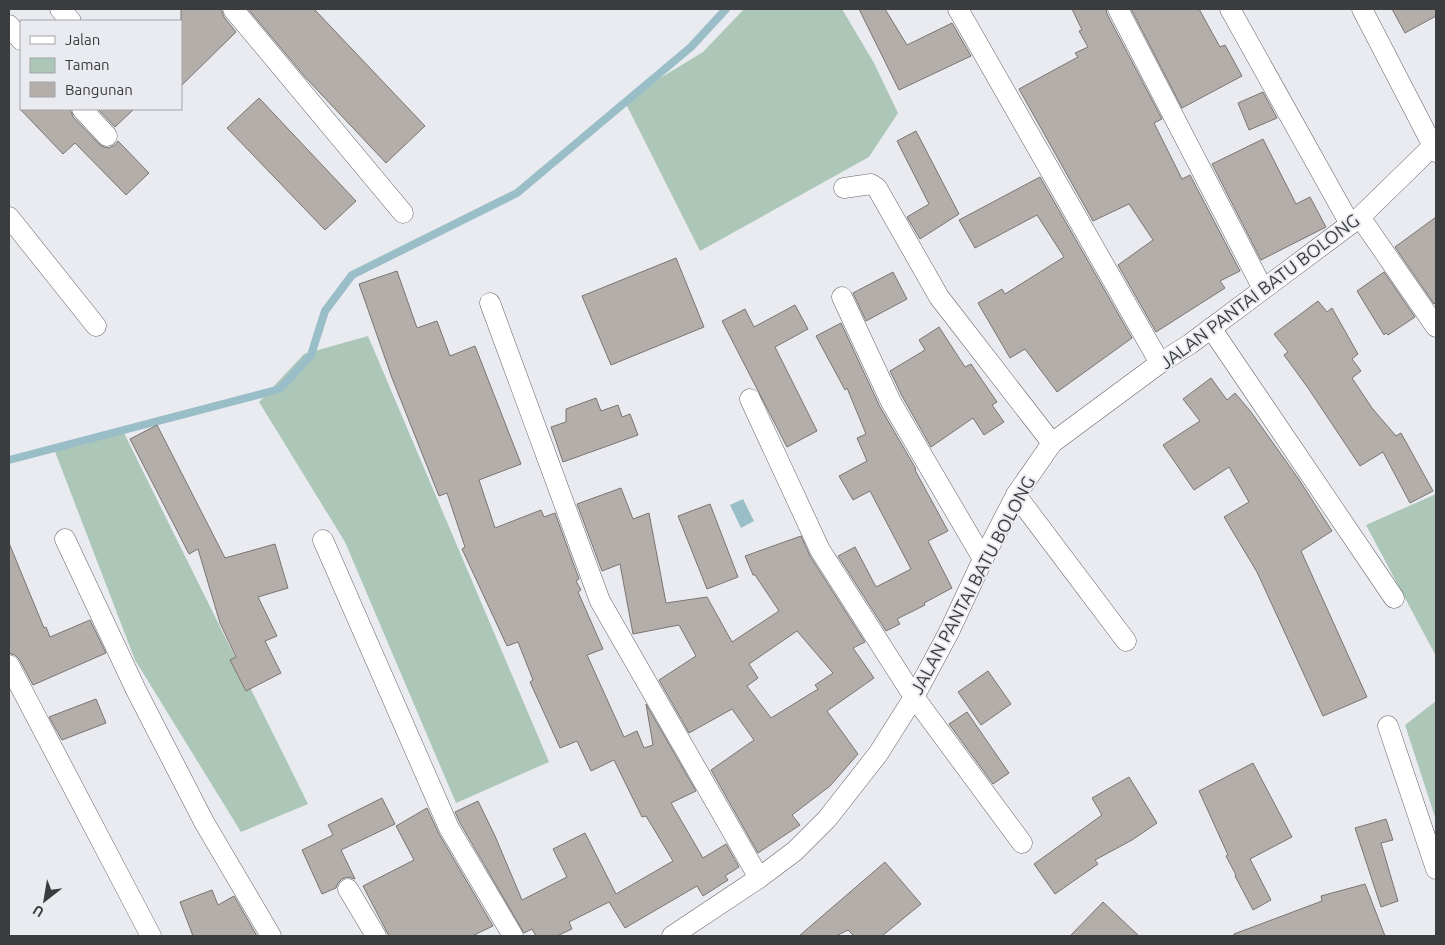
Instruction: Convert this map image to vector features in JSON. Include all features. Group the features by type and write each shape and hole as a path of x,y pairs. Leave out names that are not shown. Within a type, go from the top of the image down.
{"street":[{"path":"60,9 70,20"},
{"path":"233,9 402,213"},
{"path":"958,9 1160,364"},
{"path":"1118,9 1263,289"},
{"path":"1230,9 1355,220 1436,327"},
{"path":"1362,9 1435,147"},
{"path":"9,25 20,39"},
{"path":"83,110 107,136"},
{"name":"JALAN PANTAI BATU BOLONG","path":"672,936 795,852 827,819 878,754 914,697 950,632 983,559 1016,495 1052,443 1211,328 1355,220 1435,147"},
{"path":"844,188 871,184 877,188 939,296 1052,443"},
{"path":"9,217 96,326"},
{"path":"842,297 891,402 983,559"},
{"path":"490,303 600,601 759,878"},
{"path":"1211,328 1394,598"},
{"path":"750,399 820,550 914,697 1022,843"},
{"path":"1016,495 1126,641"},
{"path":"65,539 136,690 204,822 271,936"},
{"path":"323,540 449,828 513,936"},
{"path":"9,665 151,936"},
{"path":"1388,726 1436,869"},
{"path":"348,889 376,936"}],"green space":[{"path":"744,9 842,9 874,63 898,113 869,157 700,251 624,100 703,52"},
{"path":"368,336 549,762 456,803 345,542 259,402 304,354"},
{"path":"122,429 308,804 241,832 135,660 54,449"},
{"path":"1436,494 1436,656 1366,525"},
{"path":"1436,701 1436,820 1405,725"}],"water":[{"path":"743,499 754,521 741,528 730,505"}],"building":[{"path":"181,9 221,9 224,17 236,32 182,85 182,20"},
{"path":"248,9 314,9 425,126 386,163 305,77"},
{"path":"859,9 885,9 907,45 952,23 971,56 899,90"},
{"path":"1072,9 1106,9 1162,119 1154,123 1182,179 1190,175 1240,271 1220,281 1225,288 1156,332 1118,265 1153,240 1129,204 1093,221 1019,89 1078,57 1075,53 1088,47 1079,31 1082,30"},
{"path":"1131,9 1199,9 1220,47 1225,45 1242,76 1182,108"},
{"path":"1392,9 1436,9 1436,16 1405,33"},
{"path":"1263,92 1277,118 1249,130 1238,103"},
{"path":"259,98 356,201 325,230 227,128"},
{"path":"21,110 70,110 73,117 99,144 109,148 118,141 149,173 126,195 75,143 63,154"},
{"path":"99,110 133,110 115,127"},
{"path":"916,131 959,214 920,239 907,217 929,204 897,141"},
{"path":"1263,139 1296,204 1310,197 1326,227 1261,260 1212,164"},
{"path":"1040,177 1132,338 1057,392 1025,349 1010,358 978,303 1002,289 1005,294 1064,257 1037,215 975,248 959,220"},
{"path":"1436,217 1436,302 1434,304 1395,247"},
{"path":"676,258 704,327 611,365 582,296"},
{"path":"397,271 417,328 437,321 450,356 475,346 521,464 479,480 495,528 541,510 544,517 555,513 579,579 576,581 581,590 578,592 603,649 587,655 624,737 637,731 644,748 653,745 646,704 696,791 671,803 703,858 726,844 739,867 725,876 728,880 703,896 697,886 625,928 609,902 569,922 572,929 557,936 536,936 532,929 524,933 460,823 455,812 478,801 522,900 567,877 553,849 585,833 616,894 673,861 646,816 642,817 614,760 591,771 577,741 560,748 530,682 533,680 518,642 507,646 462,549 465,547 447,493 439,496 392,378 359,284"},
{"path":"893,272 907,299 866,321 853,293"},
{"path":"1384,272 1415,317 1388,335 1386,333 1384,335 1357,291"},
{"path":"1318,301 1327,312 1332,308 1358,354 1352,359 1361,371 1352,378 1372,408 1396,436 1401,433 1433,491 1410,503 1383,452 1360,466 1284,355 1288,352 1274,334"},
{"path":"795,305 808,329 775,347 817,431 787,447 722,321 745,309 754,327"},
{"path":"841,323 880,407 916,469 948,531 928,541 952,588 924,603 925,605 897,619 900,624 886,631 838,556 855,547 876,587 911,569 870,491 853,500 839,476 867,461 857,438 866,434 847,388 845,390 816,336"},
{"path":"939,327 965,367 971,364 997,402 992,405 1004,422 984,435 973,418 931,447 890,371 925,350 919,340"},
{"path":"1211,378 1227,400 1235,393 1251,412 1298,478 1332,531 1301,551 1367,697 1323,716 1257,572 1224,517 1249,502 1229,467 1194,490 1163,445 1200,421 1183,399"},
{"path":"596,398 601,411 618,405 622,417 630,414 638,435 563,462 551,427 566,422 566,409"},
{"path":"157,425 225,558 275,544 288,588 258,597 277,636 265,641 281,673 246,691 230,660 236,657 220,623 198,549 189,554 130,439"},
{"path":"621,488 633,519 649,513 666,603 707,597 732,642 779,611 755,575 753,575 745,556 801,536 810,556 865,642 853,648 874,678 827,711 858,754 830,786 792,815 800,825 758,853 711,770 754,740 732,709 689,733 659,680 696,656 679,625 633,634 620,564 602,571 577,504","holes":["797,631 833,673 815,685 818,689 771,718 747,686 758,678 749,664"]},
{"path":"710,504 738,577 707,589 678,516"},
{"path":"9,543 44,628 46,627 50,637 90,620 106,653 33,685 19,659 9,653"},
{"path":"988,671 1011,704 981,725 958,692"},
{"path":"96,699 106,723 62,740 49,717"},
{"path":"967,712 1009,773 993,784 949,724"},
{"path":"1253,763 1292,837 1250,859 1271,900 1253,910 1235,876 1226,856 1228,855 1199,791"},
{"path":"1129,777 1157,823 1132,840 1095,860 1098,864 1055,894 1034,864 1102,815 1092,798"},
{"path":"382,798 395,824 341,850 355,879 348,877 342,879 336,888 322,894 302,850 333,835 328,825"},
{"path":"427,808 439,834 493,926 472,936 389,936 363,886 414,860 396,826"},
{"path":"1386,819 1393,840 1381,843 1398,901 1381,907 1355,828"},
{"path":"885,862 921,904 882,936 854,936 848,930 836,936 799,936"},
{"path":"1365,884 1385,936 1234,936 1234,934 1322,901 1321,896"},
{"path":"212,890 218,905 234,896 257,936 193,936 180,902"},
{"path":"1103,902 1139,936 1070,936"}],"waterway":[{"path":"9,460 280,389 311,355 325,311 352,275 517,193 691,47 726,9"}]}
